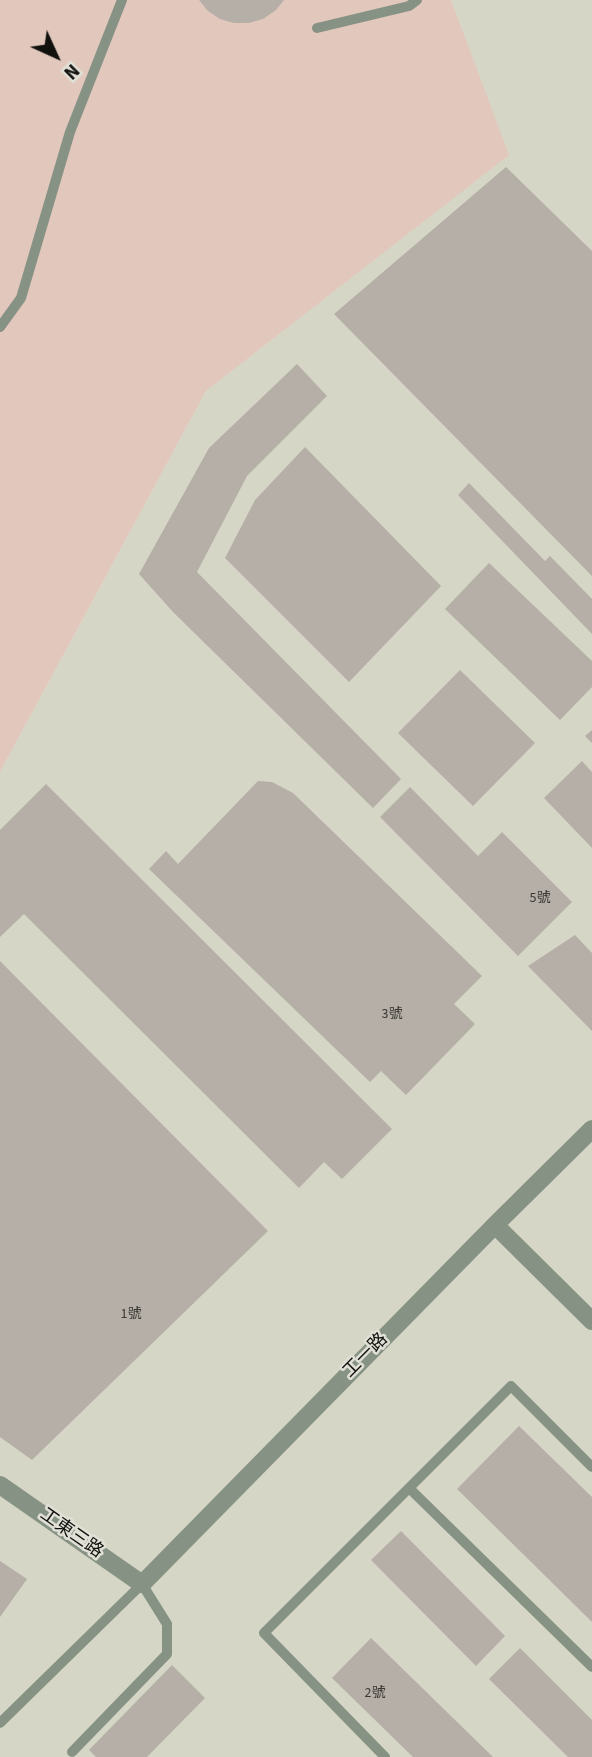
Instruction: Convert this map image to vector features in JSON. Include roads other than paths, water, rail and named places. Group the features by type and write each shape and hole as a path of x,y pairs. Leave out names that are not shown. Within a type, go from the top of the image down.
{"street":[{"name":"工一路","path":"142,1584 495,1224 592,1129"},
{"path":"495,1224 592,1321"},
{"name":"工東三路","path":"0,1485 142,1584"}],"lane":[{"path":"0,327 21,298 70,132 122,0"},
{"path":"317,28 409,6 417,0"},
{"path":"385,1757 264,1633 511,1386 592,1466"},
{"path":"409,1488 592,1667"},
{"path":"0,1723 142,1584 166,1624 167,1654 72,1752"}]}
